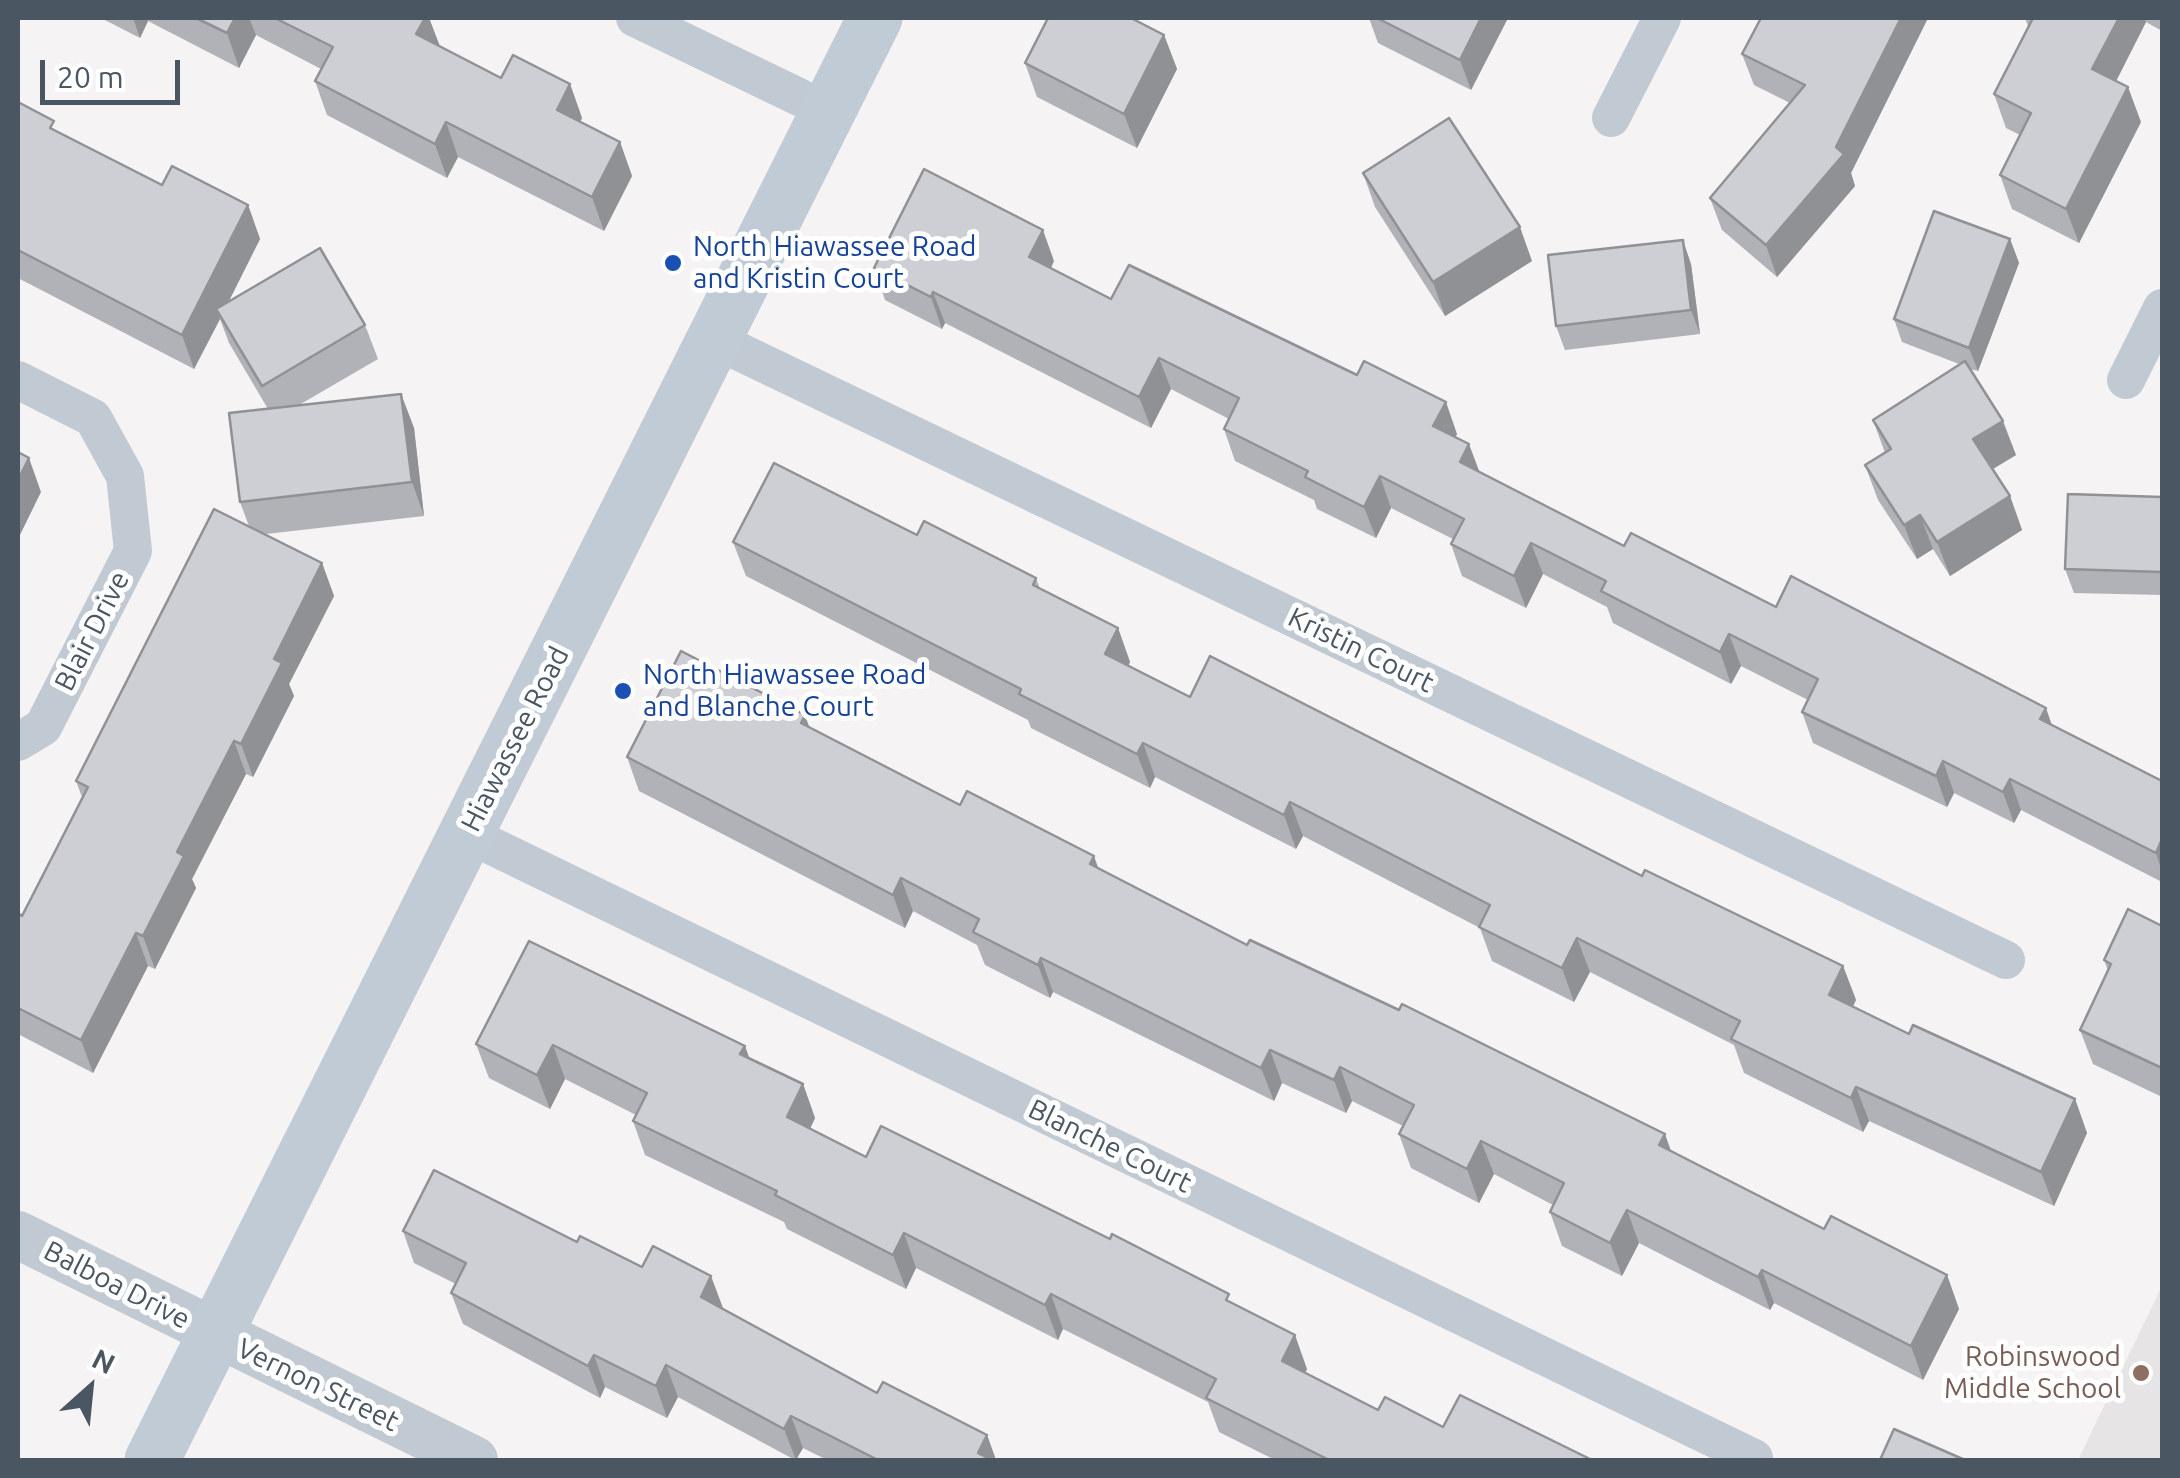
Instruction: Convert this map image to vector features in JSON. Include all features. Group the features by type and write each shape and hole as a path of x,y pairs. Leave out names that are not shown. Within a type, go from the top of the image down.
{"main road":[{"name":"Hiawassee Road","path":"152,1460 875,18"}],"street":[{"path":"635,18 828,112"},
{"path":"1611,118 1662,18"},
{"path":"2126,380 2162,308"},
{"name":"Kristin Court","path":"715,340 2006,960"},
{"name":"Blair Drive","path":"18,380 93,418 126,476 133,551 43,727 18,742"},
{"name":"Blanche Court","path":"467,834 1754,1458"},
{"name":"Balboa Drive","path":"18,1235 216,1335"},
{"name":"Vernon Street","path":"216,1335 474,1460"}],"shaded area":[{"name":"Robinswood Middle School","path":"2162,1286 2162,1460 2078,1460"}],"building":[{"path":"196,18 235,18 227,33"},
{"path":"275,18 425,18 416,34 501,78 513,55 570,84 557,110 620,142 592,197 446,122 435,144 315,81 333,47"},
{"path":"1048,18 1131,18 1164,35 1124,114 1025,63"},
{"path":"1377,18 1481,18 1460,60"},
{"path":"1761,18 1901,18 1836,147 1844,154 1766,245 1710,198 1805,85 1742,54"},
{"path":"2033,18 2119,18 2092,69 2128,87 2066,209 2000,175 2031,113 1994,94"},
{"path":"18,102 54,121 50,128 162,185 172,166 248,205 182,335 18,250"},
{"path":"1449,118 1520,227 1433,282 1363,173"},
{"path":"924,169 1043,230 1029,257 1111,299 1129,265 1357,375 1364,361 1446,402 1433,426 1469,444 1460,462 1624,546 1631,533 1776,607 1791,576 2046,708 2040,719 2162,781 2162,839 2156,853 2010,779 2003,792 1943,761 1936,776 1802,712 1818,679 1729,634 1720,652 1601,591 1606,581 1531,543 1514,576 1451,544 1464,519 1380,476 1364,507 1305,477 1308,471 1224,429 1239,398 1159,358 1139,397 933,292 931,297 874,268"},
{"path":"1934,211 2010,239 1969,348 1894,319"},
{"path":"1683,240 1691,310 1556,326 1548,255"},
{"path":"320,248 365,325 262,386 216,309"},
{"path":"1965,361 2003,421 1973,439 2010,496 1937,542 1920,515 1904,525 1865,465 1891,449 1873,420"},
{"path":"401,394 412,482 240,502 229,413"},
{"path":"18,452 29,458 18,480"},
{"path":"774,463 917,535 924,521 1036,578 1033,585 1118,628 1105,654 1190,697 1210,656 1642,876 1645,870 1843,966 1829,995 1909,1034 1913,1025 2075,1099 2041,1172 1856,1087 1851,1098 1731,1039 1740,1021 1577,938 1562,968 1479,927 1490,905 1290,802 1284,815 1143,743 1137,754 1019,694 1021,689 733,542"},
{"path":"2068,494 2162,497 2162,572 2065,569"},
{"path":"214,509 322,563 274,659 282,663 241,744 234,741 177,852 184,856 143,936 136,933 81,1040 18,1008 18,913 22,916 88,787 76,781"},
{"path":"681,651 805,715 801,723 960,805 967,791 1094,856 1090,864 1247,945 1250,940 1399,1010 1402,1004 1665,1134 1659,1145 1824,1229 1831,1216 1947,1275 1911,1346 1762,1270 1758,1277 1627,1210 1610,1243 1550,1212 1564,1183 1481,1141 1467,1169 1399,1134 1414,1105 1340,1067 1334,1080 1270,1050 1261,1068 1041,958 1038,965 973,932 979,919 901,878 893,895 627,757"},
{"path":"2128,909 2162,926 2162,1068 2080,1030 2111,964 2104,960"},
{"path":"529,941 745,1046 740,1054 803,1084 787,1117 866,1157 881,1126 1110,1239 1112,1234 1229,1294 1226,1300 1295,1335 1282,1361 1378,1410 1385,1397 1443,1427 1460,1395 1592,1460 1329,1460 1206,1398 1216,1379 1051,1294 1045,1305 904,1233 893,1255 775,1195 777,1191 633,1121 647,1093 553,1045 537,1075 476,1044"},
{"path":"434,1170 577,1242 580,1236 642,1267 653,1246 711,1276 701,1297 877,1393 883,1382 987,1435 978,1453 993,1460 878,1460 791,1416 784,1429 666,1365 656,1386 594,1355 588,1366 451,1293 466,1263 403,1231"},
{"path":"1894,1429 1965,1460 1880,1460"}],"place":[{"name":"North Hiawassee Road and Kristin Court","path":"673,263"},
{"name":"North Hiawassee Road and Blanche Court","path":"623,691"},
{"name":"Robinswood Middle School","path":"2141,1373"}]}
